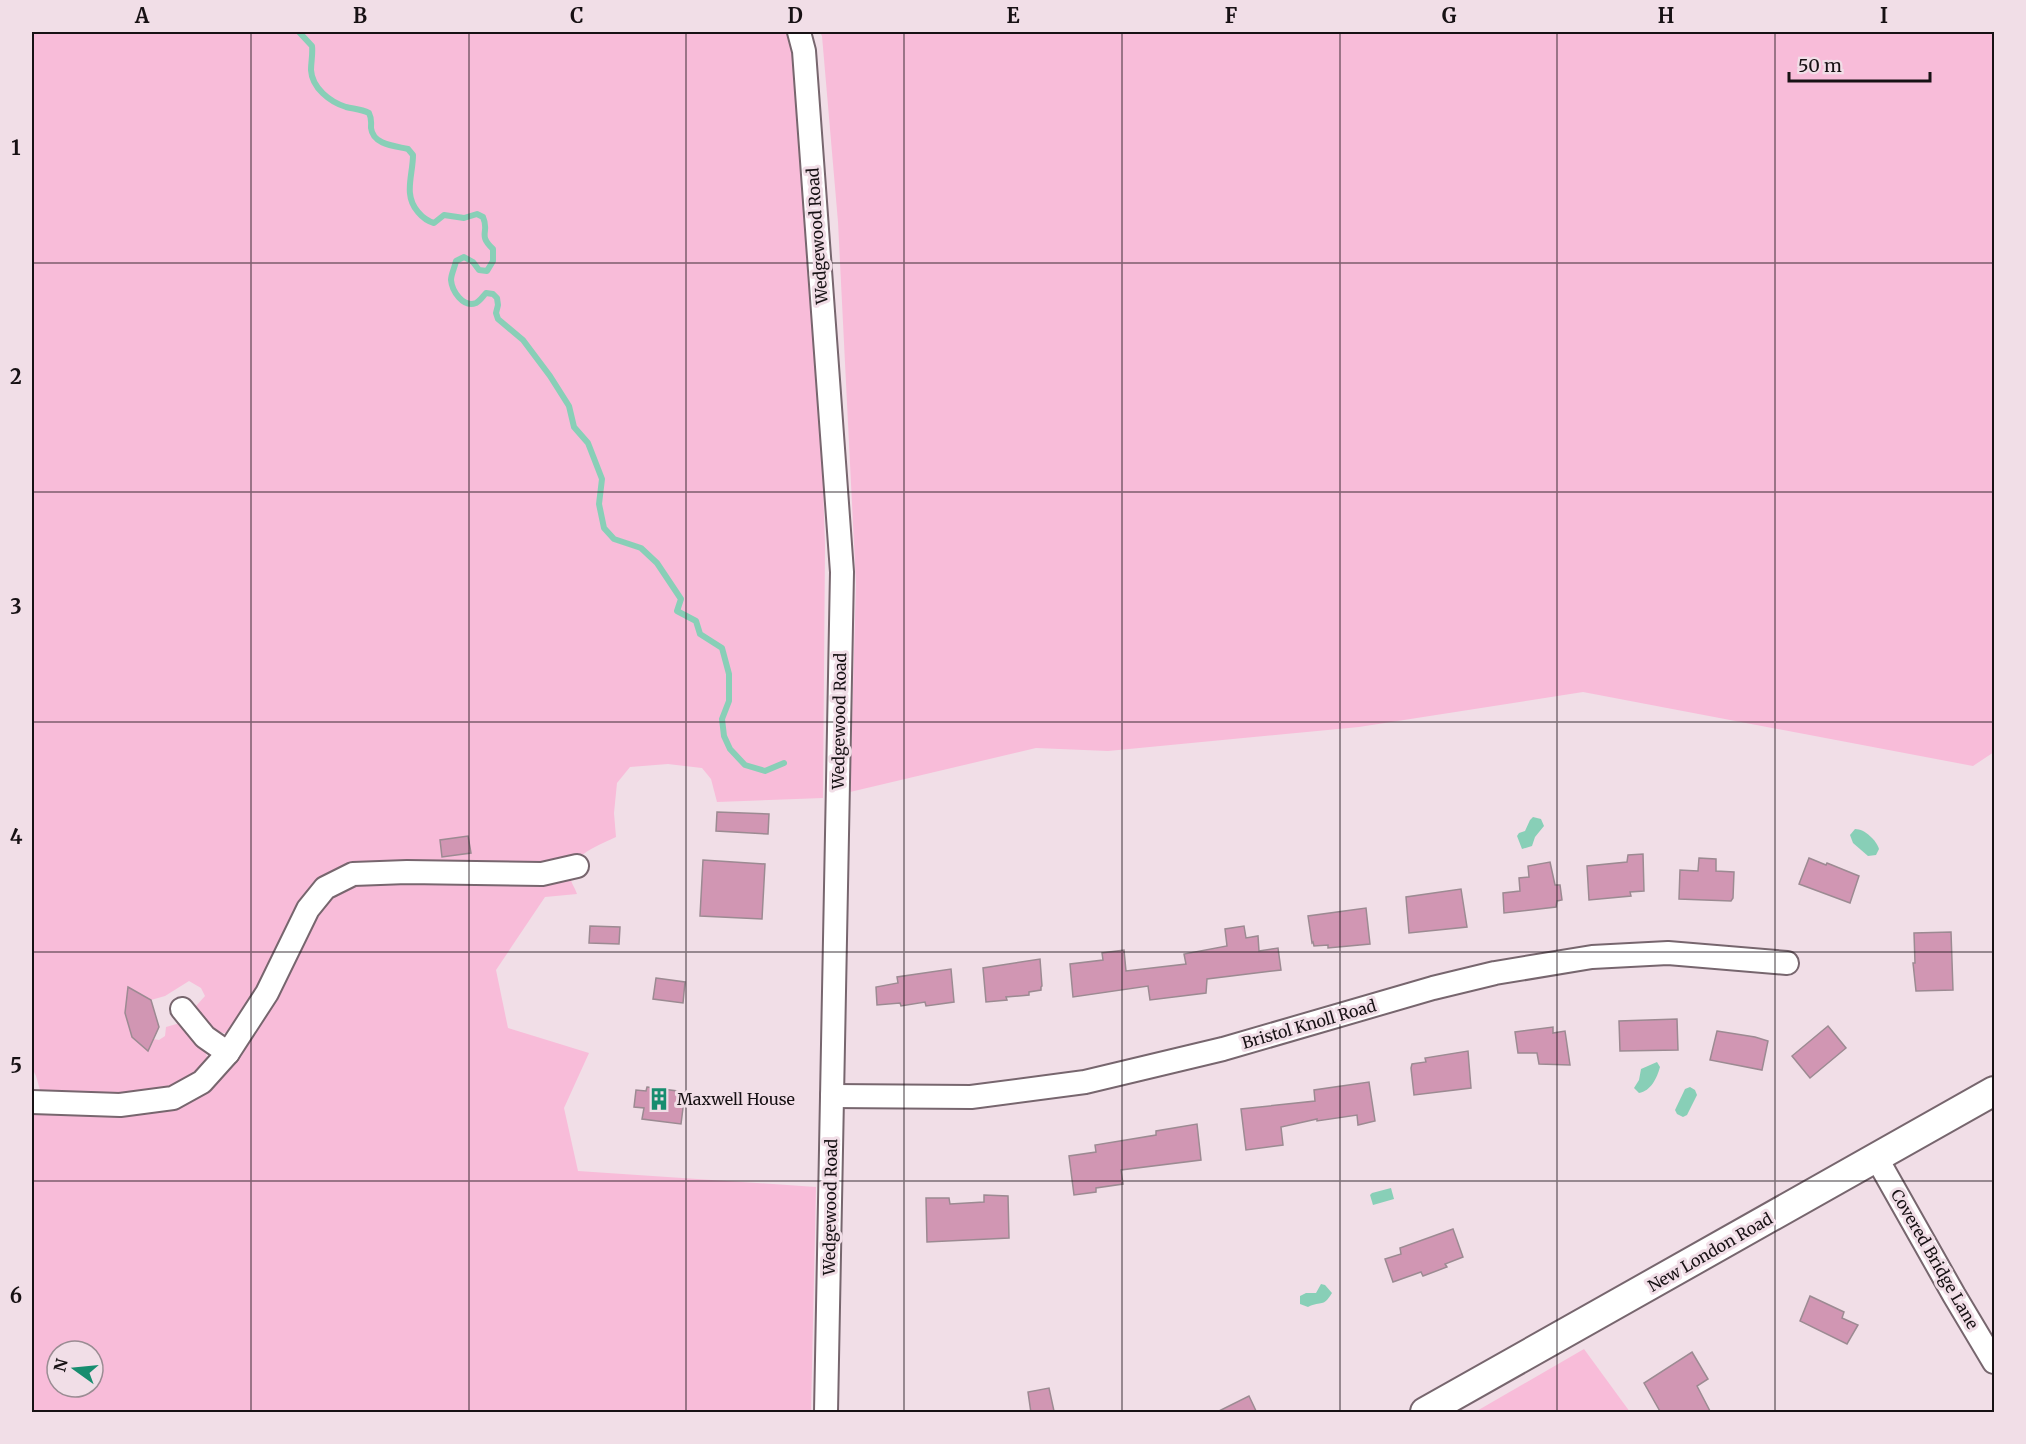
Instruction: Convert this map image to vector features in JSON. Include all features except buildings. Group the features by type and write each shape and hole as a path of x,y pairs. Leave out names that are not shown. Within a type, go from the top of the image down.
{"main road":[{"name":"New London Road","path":"1425,1413 1995,1091"}],"street":[{"name":"Wedgewood Road","path":"799,32 804,51 842,572 826,1413"},
{"path":"32,1102 120,1105 172,1098 202,1082 228,1053 267,993 308,909 325,888 353,874 406,872 542,874 577,866"},
{"name":"Bristol Knoll Road","path":"832,1096 971,1097 1085,1082 1223,1049 1433,988 1496,973 1592,957 1668,953 1787,963"},
{"path":"182,1009 205,1037 228,1053"},
{"name":"Covered Bridge Lane","path":"1876,1157 1948,1285 1995,1362"}],"shaded area":[{"path":"32,32 790,32 796,56 820,391 825,545 823,798 717,802 711,779 702,768 668,764 630,767 617,783 614,813 616,837 595,847 574,862 570,876 577,894 545,897 496,970 508,1028 589,1053 564,1108 578,1171 816,1187 811,1412 32,1412 32,1099 42,1097 32,1068","holes":["189,981 201,988 205,996 196,1006 196,1014 213,1029 222,1033 235,1034 209,1063 203,1045 180,1023 166,1027 165,1036 159,1040 153,1039 128,987 151,1000 165,996"]},
{"path":"820,32 1994,32 1994,752 1973,766 1583,692 1359,727 1108,751 1036,748 850,792 856,584 838,222"},
{"path":"1533,817 1541,819 1544,826 1535,837 1532,846 1522,849 1517,836 1525,831"},
{"path":"1855,829 1863,831 1873,839 1879,849 1876,855 1868,856 1853,843 1850,835"},
{"path":"1657,1062 1660,1067 1655,1080 1647,1090 1639,1093 1634,1088 1639,1080 1641,1069"},
{"path":"1690,1087 1697,1095 1687,1115 1683,1117 1675,1110 1685,1089"},
{"path":"1391,1188 1394,1199 1373,1205 1370,1195 1372,1193"},
{"path":"1321,1284 1332,1293 1326,1301 1308,1307 1300,1304 1300,1296 1306,1293 1316,1293"},
{"path":"1584,1349 1630,1412 1475,1412"}],"waterway":[{"path":"299,32 312,46 311,70 318,88 340,105 369,113 371,128 376,138 385,144 408,149 413,155 411,199 422,216 434,223 444,215 464,218 477,214 483,217 485,237 493,249 493,261 487,271 479,270 473,262 464,257 456,261 451,280 456,293 463,301 471,304 477,302 486,293 493,294 497,298 498,319 523,340 550,376 569,406 574,427 588,443 602,479 599,504 604,528 614,539 641,548 657,563 681,599 677,611 696,621 700,634 722,648 729,674 729,701 722,719 724,736 730,749 745,765 765,771 784,763"}],"place":[{"name":"Maxwell House","path":"659,1099"}]}
